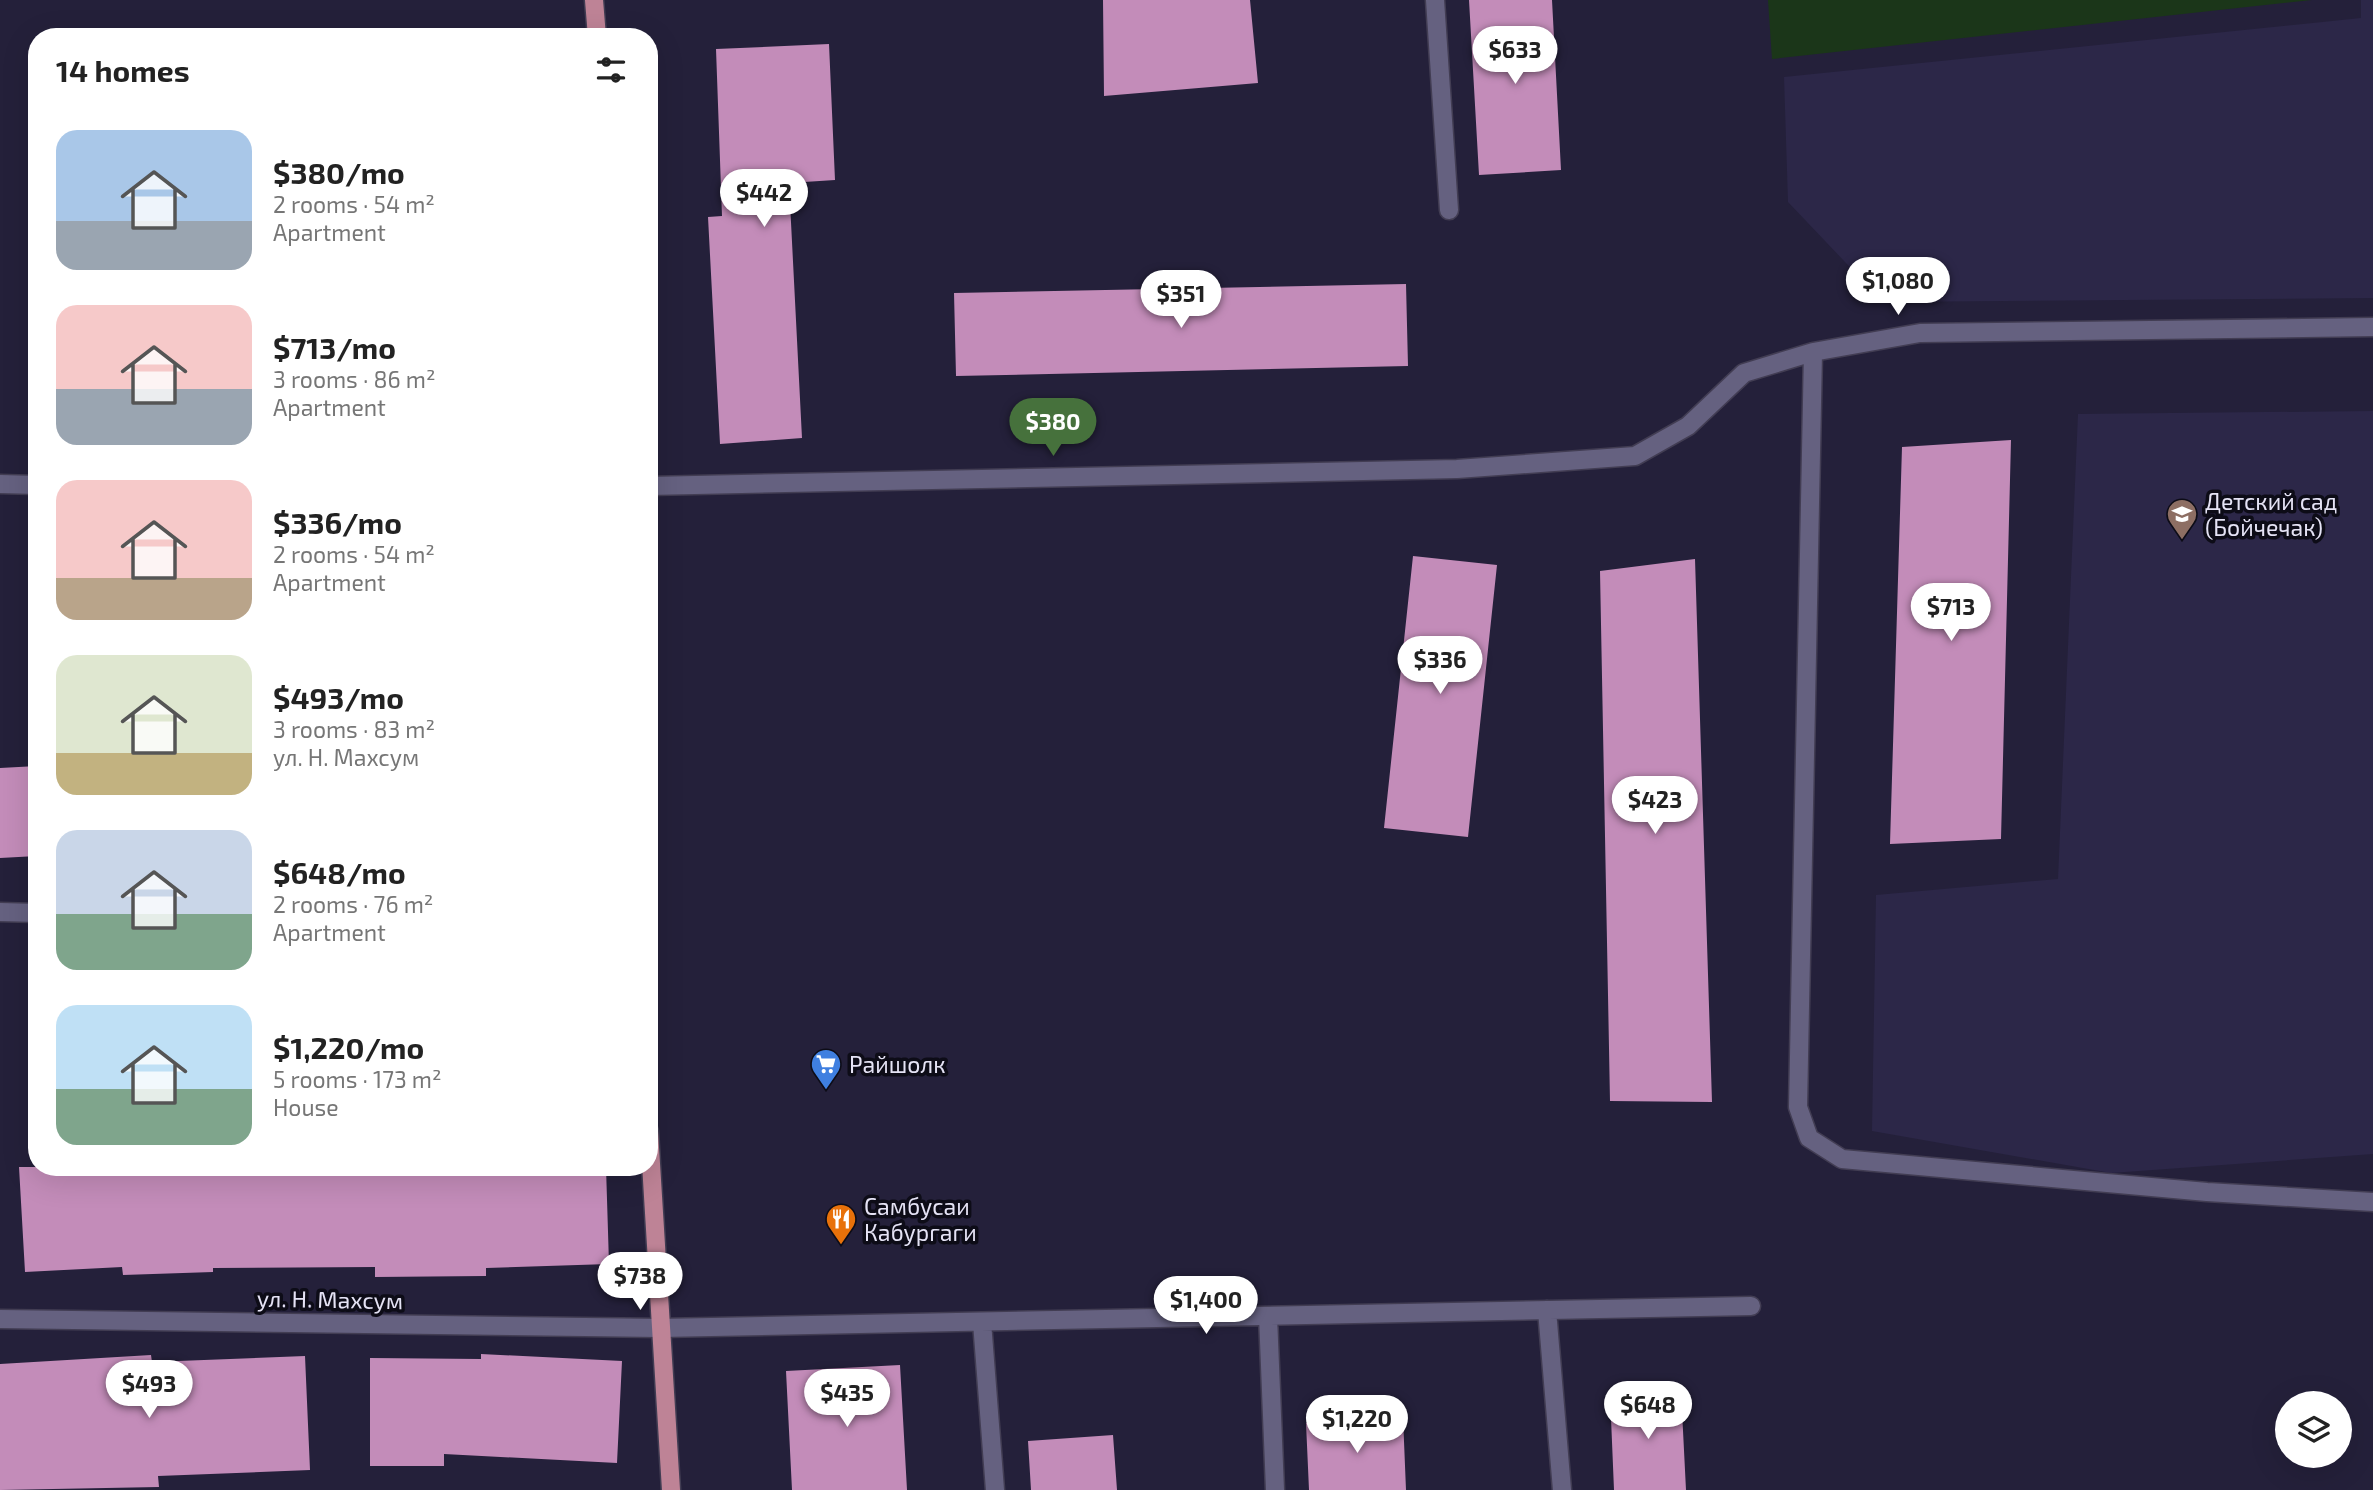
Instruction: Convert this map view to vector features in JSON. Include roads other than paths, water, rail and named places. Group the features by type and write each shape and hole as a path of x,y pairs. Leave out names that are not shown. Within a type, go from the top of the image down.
{"main road":[{"path":"594,0 596,28"},
{"path":"652,1176 671,1490"}],"street":[{"path":"1435,0 1449,210"},
{"path":"658,486 1457,469 1635,456 1688,426 1744,373 1813,352 1920,333 2373,327"},
{"path":"1813,352 1798,1107 1809,1138 1842,1159 2207,1192 2373,1202"},
{"path":"0,484 28,485"},
{"path":"0,912 28,913"},
{"name":"ул. Н. Махсум","path":"0,1319 660,1328 1751,1306"},
{"path":"1546,1310 1562,1490"},
{"path":"1268,1316 1275,1490"},
{"path":"982,1322 995,1490"}],"place":[{"name":"Детский сад (Бойчечак)","path":"2182,541"},
{"name":"Райшолк","path":"826,1091"},
{"name":"Самбусаи Кабургаги","path":"841,1246"}]}
